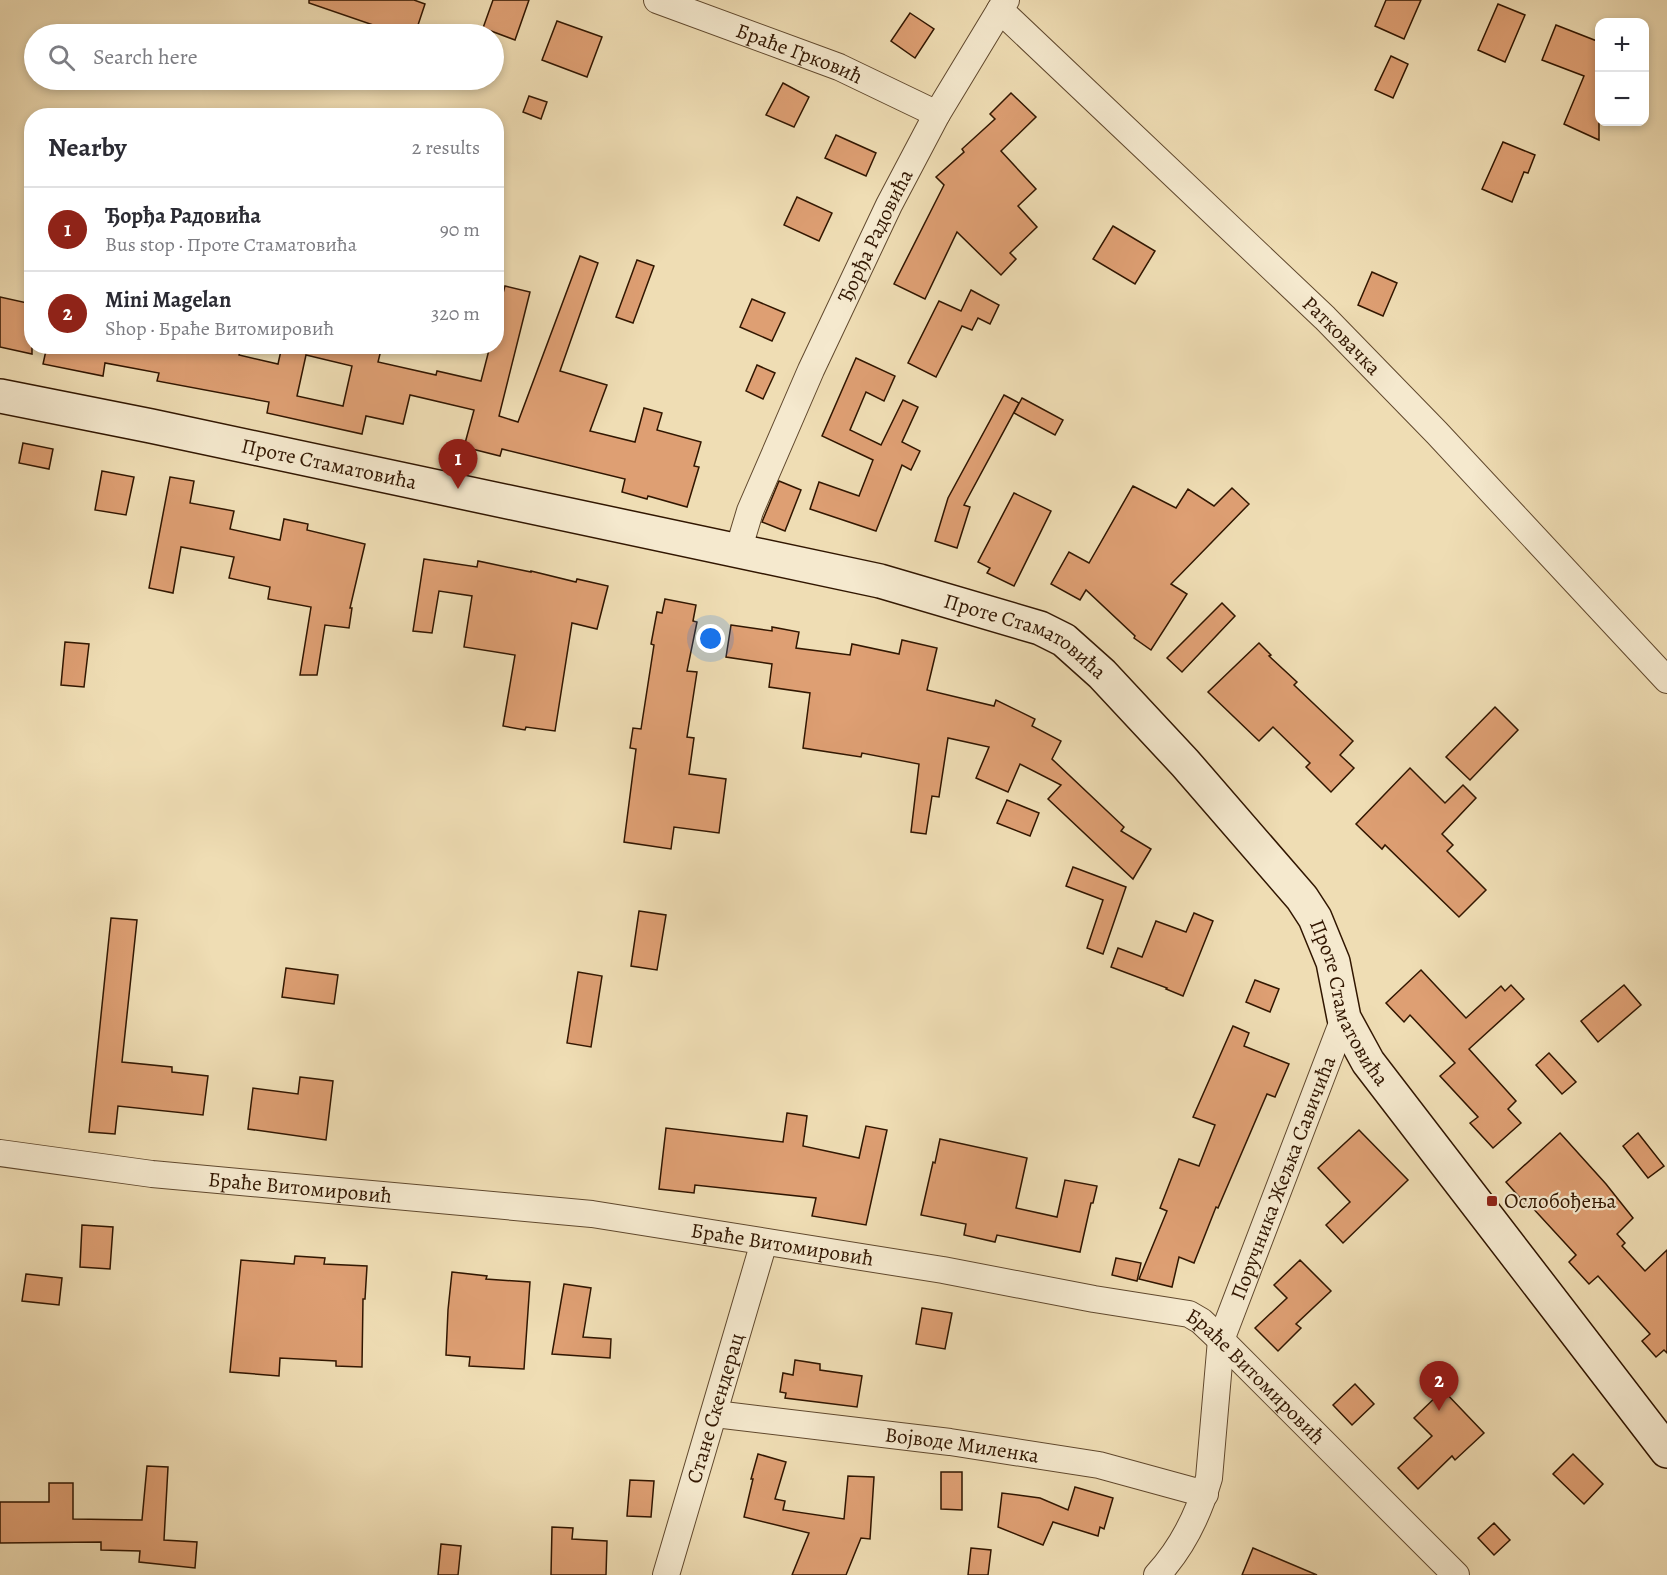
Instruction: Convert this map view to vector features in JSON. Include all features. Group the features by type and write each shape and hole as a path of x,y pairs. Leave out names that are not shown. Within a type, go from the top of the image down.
{"street":[{"name":"Браће Грковић","path":"657,0 839,67 937,114"},
{"name":"Ђорђа Радовића","path":"738,551 750,511 811,370 889,205 937,114 1003,5"},
{"name":"Ратковачка","path":"1003,5 1355,349 1667,680"},
{"name":"Проте Стаматовића","path":"0,396 880,581 1018,620 1041,628 1064,640 1096,668 1185,763 1302,898 1315,918 1333,962 1344,1018 1362,1052 1394,1097 1667,1451"},
{"name":"Поручника Жељка Савичића","path":"1157,1575 1180,1544 1205,1494 1209,1478 1221,1340 1344,1018"},
{"name":"Браће Витомировић","path":"0,1153 152,1174 592,1214 943,1270 1094,1299 1189,1314 1208,1327 1456,1575"},
{"name":"Стане Скендерац","path":"666,1575 764,1242"},
{"name":"Војводе Миленка","path":"715,1414 950,1442 1099,1465 1205,1494"}],"building":[{"path":"309,0 414,0 425,4 418,24 370,24 309,3"},
{"path":"493,0 529,0 515,40 504,36 504,24 484,24"},
{"path":"1386,0 1421,0 1404,39 1375,26"},
{"path":"1498,4 1525,15 1505,62 1478,50"},
{"path":"910,13 934,29 915,58 891,41"},
{"path":"557,21 602,37 587,77 542,60"},
{"path":"1556,25 1595,40 1595,126 1599,126 1599,140 1564,124 1584,76 1542,60"},
{"path":"1391,56 1408,64 1393,98 1375,90"},
{"path":"783,83 809,97 794,127 766,115"},
{"path":"1011,93 1036,117 1001,151 1036,189 1018,206 1037,227 1010,253 1016,259 1001,275 957,232 925,299 894,284 944,185 936,177 964,152 962,149 995,119 990,114"},
{"path":"529,96 547,102 541,119 523,112"},
{"path":"836,135 876,153 866,176 825,158"},
{"path":"1503,142 1535,155 1528,173 1524,172 1512,202 1482,189"},
{"path":"797,197 832,213 819,241 784,225"},
{"path":"1113,226 1155,251 1135,284 1093,259"},
{"path":"580,256 598,263 560,371 607,385 590,431 635,442 644,408 662,413 657,430 701,442 694,466 699,467 687,507 648,496 647,499 622,492 625,479 502,449 500,456 464,447 474,410 410,395 403,424 366,416 362,434 267,413 269,402 157,381 159,373 105,363 103,376 43,364 45,354 239,354 278,364 280,354 380,354 378,362 436,375 437,371 481,381 488,354 504,354 505,286 530,292 499,416 518,422","holes":["306,355 352,366 343,406 297,396"]},
{"path":"637,260 654,266 633,323 616,317"},
{"path":"1372,272 1397,283 1383,316 1358,305"},
{"path":"971,290 999,305 990,324 978,318 972,330 962,326 936,377 908,363 939,301 961,311"},
{"path":"0,297 24,302 24,352 0,347"},
{"path":"752,299 785,313 772,341 740,327"},
{"path":"856,358 895,376 884,401 866,392 850,430 881,445 903,400 918,407 902,442 920,451 911,470 902,465 876,531 810,509 819,482 859,496 873,460 822,436"},
{"path":"757,365 775,373 763,399 746,391"},
{"path":"1004,395 1019,403 964,505 970,507 957,548 935,541 948,498"},
{"path":"1022,398 1063,420 1055,435 1014,413"},
{"path":"23,443 53,449 49,469 19,463"},
{"path":"102,471 134,477 126,515 95,510"},
{"path":"170,477 194,481 190,503 234,511 230,529 280,540 284,519 308,524 307,530 365,544 350,608 352,608 349,628 325,625 317,675 300,675 311,607 268,599 270,587 229,578 234,557 181,547 173,593 149,588"},
{"path":"779,481 801,490 785,531 762,522"},
{"path":"1133,486 1176,508 1188,489 1214,506 1232,488 1249,504 1171,584 1187,594 1151,650 1134,638 1135,636 1086,590 1080,600 1051,584 1069,552 1089,563"},
{"path":"1014,493 1051,511 1014,586 987,573 990,568 978,562"},
{"path":"424,559 477,567 478,561 576,582 577,579 608,586 597,629 572,623 555,731 526,727 525,730 503,726 515,655 464,647 472,596 439,591 432,633 413,631"},
{"path":"665,599 696,605 693,621 697,622 687,671 697,672 687,737 694,738 689,774 726,779 719,833 674,827 671,849 624,842 636,749 630,748 633,728 641,729 654,645 651,644 657,612 662,613"},
{"path":"1222,603 1235,616 1182,672 1167,658"},
{"path":"731,625 772,631 772,627 799,632 796,648 850,655 852,644 899,654 902,640 937,648 927,690 994,706 996,700 1035,719 1032,726 1061,741 1052,759 1124,827 1121,831 1151,849 1133,879 1048,799 1061,785 1020,764 1008,792 976,778 989,747 948,738 939,797 932,796 926,834 911,832 919,764 862,753 861,757 803,748 810,693 769,687 772,664 726,657"},
{"path":"65,642 89,644 84,687 61,685"},
{"path":"1259,643 1271,655 1269,656 1297,682 1294,685 1353,741 1340,755 1354,768 1331,792 1306,767 1310,763 1273,727 1259,741 1208,692"},
{"path":"1495,707 1518,730 1470,780 1446,757"},
{"path":"1410,768 1445,803 1463,785 1476,798 1442,834 1453,845 1447,851 1486,890 1459,917 1385,845 1382,849 1356,824"},
{"path":"1007,800 1039,813 1030,836 997,823"},
{"path":"1073,867 1126,887 1103,954 1087,948 1103,900 1066,886"},
{"path":"639,911 666,915 657,970 631,966"},
{"path":"1194,913 1213,921 1183,996 1111,967 1118,948 1142,957 1156,921 1186,932"},
{"path":"111,918 137,920 122,1062 172,1067 172,1072 208,1076 203,1115 118,1106 115,1134 89,1132"},
{"path":"286,968 338,975 334,1004 282,997"},
{"path":"1421,970 1466,1018 1501,986 1505,991 1511,985 1524,999 1469,1049 1516,1101 1508,1109 1521,1123 1493,1148 1470,1123 1478,1117 1440,1076 1455,1063 1410,1015 1404,1022 1386,1003"},
{"path":"578,972 602,976 591,1047 567,1043"},
{"path":"1255,980 1279,989 1270,1012 1246,1002"},
{"path":"1624,985 1641,1005 1598,1042 1581,1021"},
{"path":"1233,1026 1249,1033 1244,1046 1289,1064 1275,1097 1267,1094 1218,1208 1216,1207 1194,1263 1179,1257 1172,1287 1139,1279 1167,1211 1160,1208 1179,1159 1199,1166 1215,1125 1193,1117"},
{"path":"1549,1053 1576,1082 1562,1094 1536,1065"},
{"path":"300,1077 333,1081 326,1140 248,1129 253,1088 298,1094"},
{"path":"787,1113 807,1116 803,1146 859,1158 866,1126 887,1130 866,1225 812,1216 816,1198 695,1185 694,1193 659,1189 666,1128 783,1142"},
{"path":"1359,1130 1408,1180 1343,1243 1326,1225 1350,1202 1318,1168"},
{"path":"1560,1133 1633,1218 1617,1234 1625,1243 1622,1246 1645,1271 1667,1250 1667,1353 1664,1350 1656,1357 1642,1341 1650,1334 1598,1276 1589,1284 1569,1262 1576,1255 1506,1182"},
{"path":"1638,1133 1664,1166 1648,1178 1623,1146"},
{"path":"940,1139 1027,1158 1016,1208 1057,1217 1065,1180 1097,1186 1080,1252 997,1235 995,1242 964,1235 966,1224 921,1215"},
{"path":"82,1225 113,1227 110,1269 80,1267"},
{"path":"295,1256 325,1258 324,1264 367,1266 365,1299 363,1299 362,1367 336,1366 336,1361 280,1358 279,1376 230,1372 241,1260 294,1264"},
{"path":"1116,1258 1141,1263 1137,1281 1112,1275"},
{"path":"1300,1260 1331,1291 1296,1324 1301,1328 1278,1351 1255,1328 1287,1298 1274,1285"},
{"path":"452,1272 487,1276 486,1279 530,1282 524,1369 469,1366 470,1357 446,1355"},
{"path":"26,1274 62,1278 59,1305 22,1301"},
{"path":"564,1284 591,1288 583,1337 611,1339 610,1358 552,1354"},
{"path":"922,1308 952,1313 945,1349 916,1344"},
{"path":"795,1360 820,1364 820,1370 862,1376 857,1407 785,1398 786,1393 780,1392 783,1373 793,1375"},
{"path":"1355,1384 1374,1404 1352,1425 1333,1405"},
{"path":"1443,1390 1484,1433 1455,1460 1452,1456 1418,1489 1398,1468 1432,1436 1414,1418"},
{"path":"758,1454 786,1462 775,1499 785,1501 783,1510 844,1519 848,1476 874,1477 870,1539 861,1538 846,1575 792,1575 809,1533 744,1517"},
{"path":"1573,1454 1603,1484 1584,1504 1553,1474"},
{"path":"147,1466 168,1467 164,1540 197,1542 195,1568 139,1562 140,1551 101,1550 101,1542 0,1543 0,1502 49,1502 49,1483 73,1483 73,1519 142,1520"},
{"path":"941,1472 962,1472 962,1510 941,1509"},
{"path":"630,1480 654,1481 651,1517 627,1516"},
{"path":"1075,1487 1113,1498 1104,1529 1100,1527 1098,1536 1053,1522 1043,1545 998,1527 1002,1493 1040,1498 1068,1510"},
{"path":"1494,1523 1510,1540 1494,1555 1478,1538"},
{"path":"552,1527 573,1528 572,1539 607,1541 606,1575 551,1575"},
{"path":"441,1544 461,1546 458,1575 438,1575"},
{"path":"971,1548 991,1550 988,1575 968,1575"},
{"path":"1253,1548 1317,1575 1242,1575"}],"place":[{"name":"Ђорђа Радовића","path":"458,489"},
{"name":"Ослобођења","path":"1492,1201"},
{"name":"Mini Magelan","path":"1439,1411"}]}
